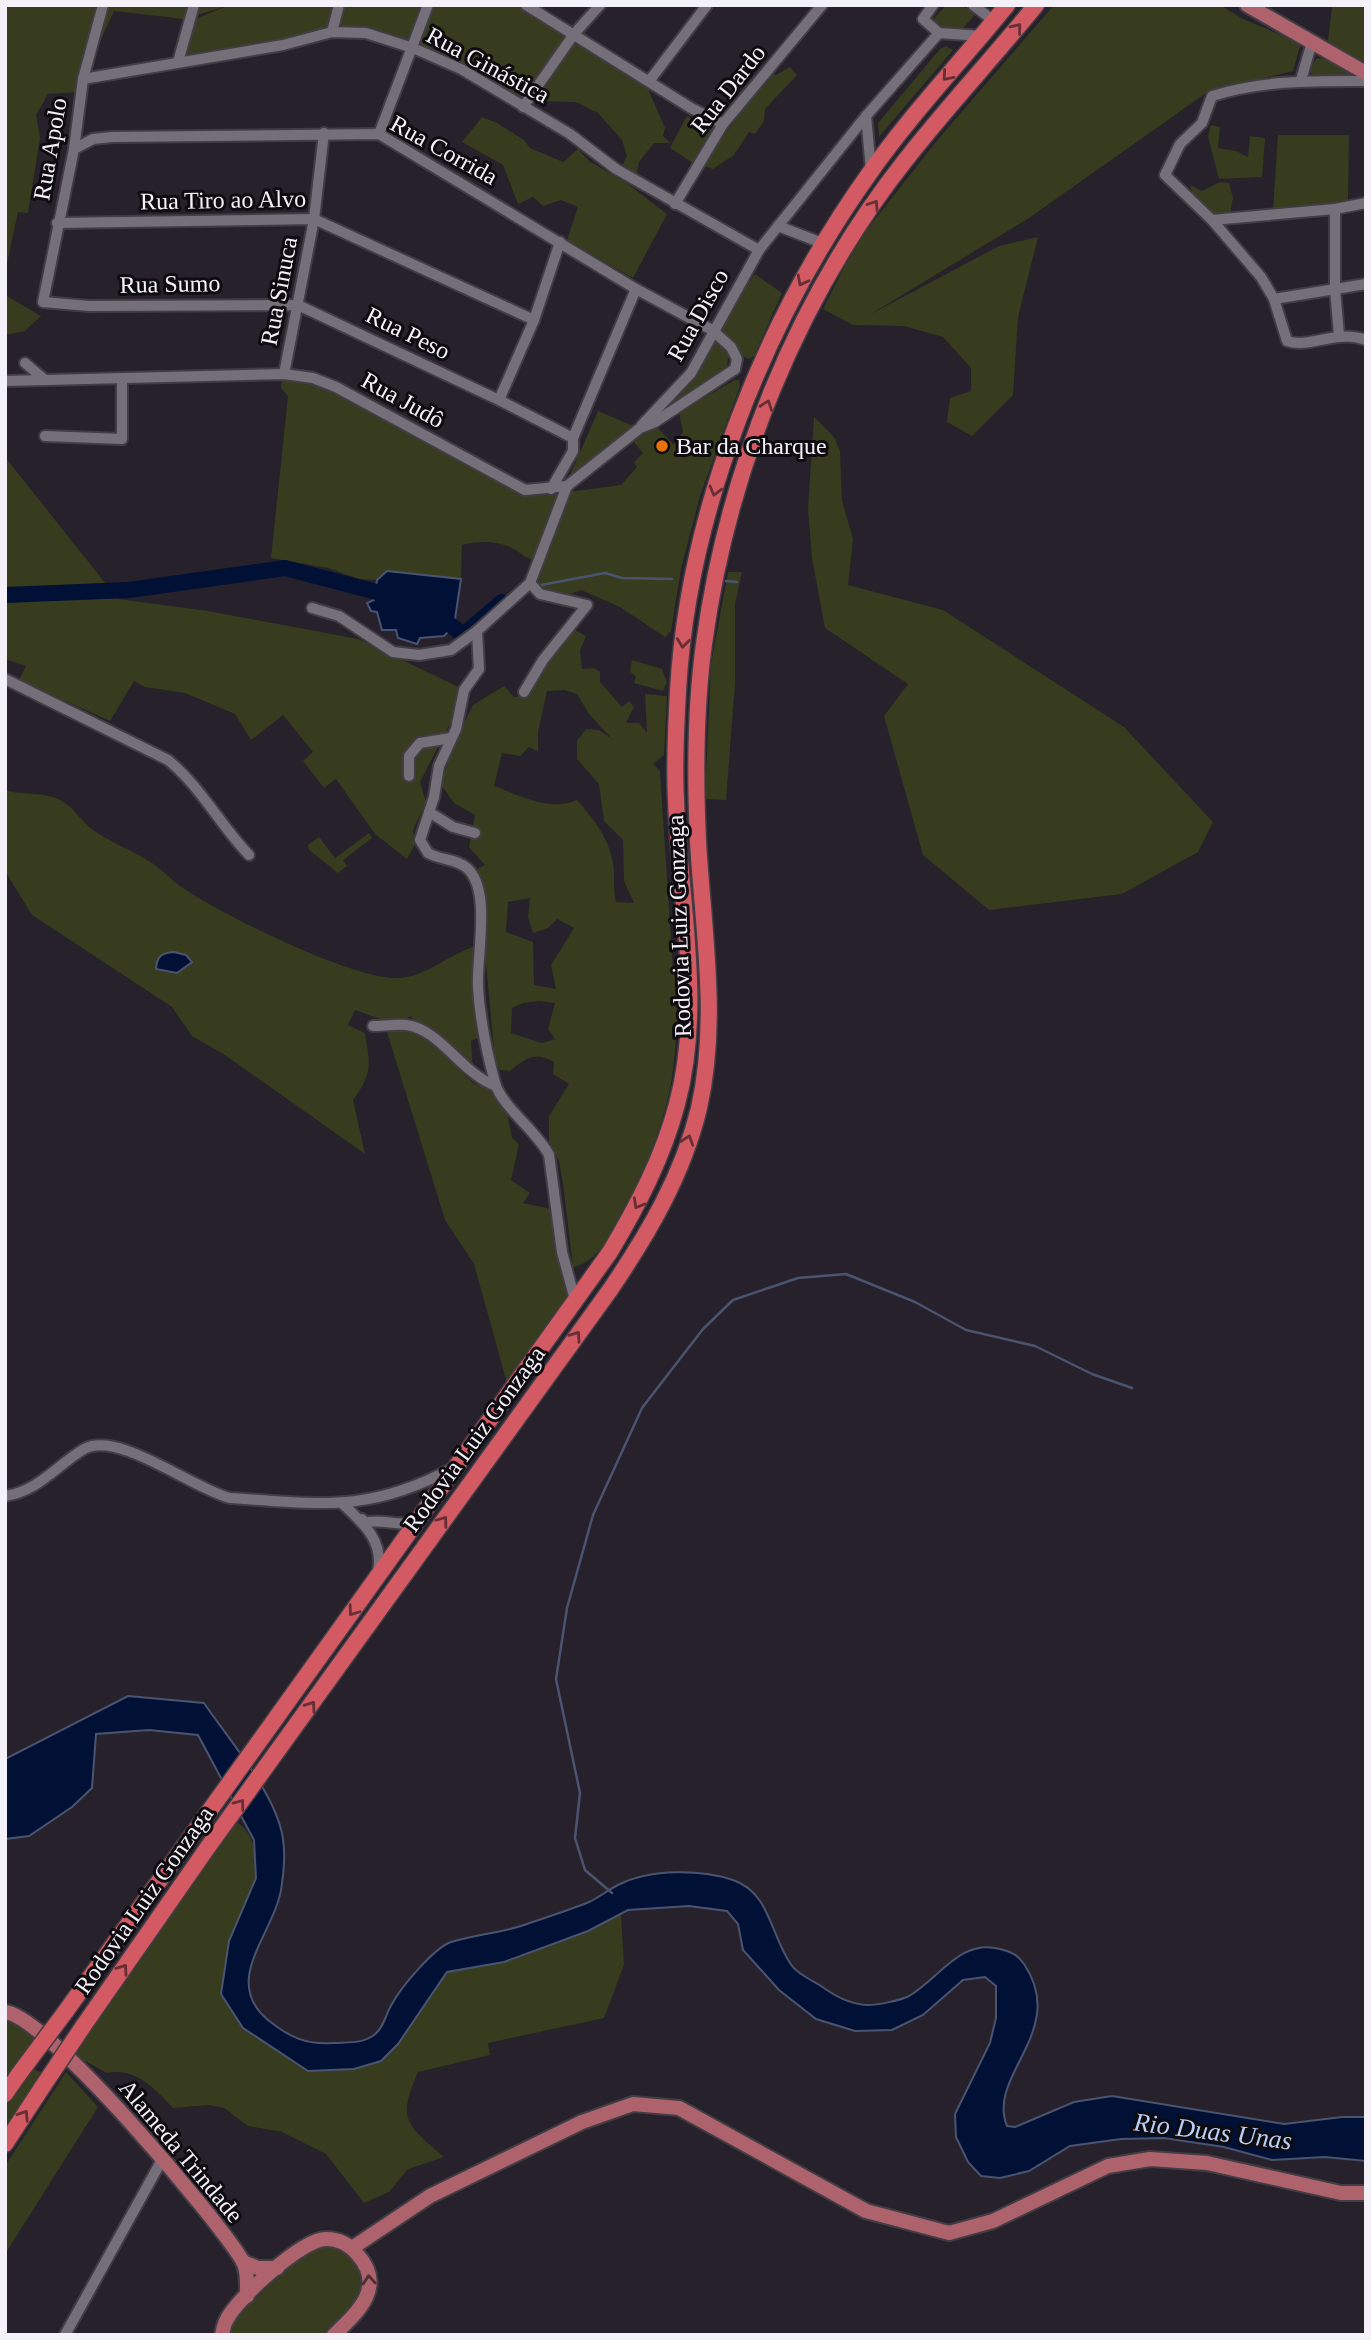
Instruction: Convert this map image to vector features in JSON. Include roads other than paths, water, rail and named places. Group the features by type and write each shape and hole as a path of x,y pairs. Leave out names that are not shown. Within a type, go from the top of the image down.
{"highway":[{"name":"Rodovia Luiz Gonzaga","path":"5,2094 195,1835 254,1748 610,1252 642,1198 678,1103 690,1016 676,798 680,665 693,575 717,482 755,379 822,243 871,170 1007,5"},
{"name":"Rodovia Luiz Gonzaga","path":"5,2144 208,1847 272,1762 610,1290 662,1208 699,1108 707,1046 709,991 698,814 699,702 704,643 714,590 743,471 774,386 838,260 903,163 1035,5"}],"main road":[{"path":"1247,5 1366,73"},
{"name":"Alameda Trindade","path":"5,2012 19,2018 83,2072 163,2158 243,2262"},
{"path":"352,2248 430,2196 582,2123 633,2104 679,2108 866,2211 949,2233 993,2221 1108,2166 1150,2159 1207,2163 1341,2193 1366,2193"},
{"path":"222,2335 227,2318 277,2268 315,2241 339,2241 352,2248 369,2270 371,2289 361,2309 334,2335"},
{"path":"247,2296 243,2262 258,2268 277,2268"}],"street":[{"name":"Rua Apolo","path":"43,302 74,149 83,79 103,5"},
{"path":"178,62 194,5"},
{"path":"332,32 339,5"},
{"path":"379,134 428,5"},
{"path":"526,5 691,108 723,124"},
{"path":"523,107 574,34 600,5"},
{"path":"650,80 707,5"},
{"name":"Rua Dardo","path":"675,204 723,124 822,5"},
{"path":"933,5 923,19 939,33 982,36"},
{"path":"973,5 994,21"},
{"name":"Rua Ginástica","path":"83,79 283,46 332,32 366,33 413,48 461,69 570,134 616,169 759,250"},
{"name":"Rua Disco","path":"640,428 691,373 712,330 759,250 866,116 939,33"},
{"path":"1301,80 1312,42"},
{"path":"1366,82 1301,80 1248,86 1212,96 1202,123 1176,149 1166,177 1212,220 1261,277 1274,299 1287,341 1339,335 1366,340"},
{"path":"866,116 871,170"},
{"name":"Rua Sinuca","path":"284,374 314,219 324,133"},
{"name":"Rua Corrida","path":"74,149 93,139 112,137 379,134 636,289 712,330 731,347 737,359 735,369"},
{"path":"1212,220 1335,209 1366,203"},
{"path":"1335,209 1335,289 1339,335"},
{"name":"Rua Tiro ao Alvo","path":"58,223 314,219 534,320"},
{"path":"778,226 822,243"},
{"path":"499,400 534,320 560,242"},
{"path":"1274,299 1366,284"},
{"path":"551,489 573,451 573,438 636,289"},
{"name":"Rua Sumo","path":"43,302 89,306 298,305"},
{"name":"Rua Peso","path":"298,305 573,438"},
{"path":"25,362 45,380"},
{"path":"735,369 755,379"},
{"name":"Rua Judô","path":"5,381 284,374 313,378 336,387 525,490 568,486 640,428 735,369"},
{"path":"45,436 122,439 122,380"},
{"path":"312,608 339,616 393,652 419,655 450,650 477,631 530,583 568,486"},
{"path":"524,691 542,660 587,605 540,594 530,583"},
{"path":"477,631 478,669 464,690 456,729 439,766 429,812 420,832 424,847 435,857 458,863 468,869 479,891 478,988 496,1086"},
{"path":"5,679 169,760 189,778 224,829 250,855"},
{"path":"409,776 410,756 420,743 452,738"},
{"path":"429,812 453,827 475,834"},
{"path":"373,1026 408,1025 434,1037 472,1074 496,1086 542,1142 549,1156 562,1252 575,1300"},
{"path":"5,1496 38,1484 86,1448 99,1445 113,1446 134,1454 212,1494 230,1498 343,1504 359,1502 428,1482 456,1467"},
{"path":"359,1502 363,1522"},
{"path":"343,1504 363,1522 377,1542 380,1560 376,1579"},
{"path":"363,1522 380,1519 401,1526 416,1522"},
{"path":"65,2335 163,2158"}],"water":[{"path":"387,571 461,579 454,626 444,636 420,638 417,644 398,638 396,630 382,630 377,612 371,611 367,603 374,600 377,580"},
{"path":"174,952 186,955 192,962 177,973 156,969 160,956"},
{"name":"Rio Duas Unas","path":"128,1696 204,1703 251,1768 272,1804 283,1839 283,1878 278,1901 255,1954 249,1988 254,2004 268,2020 298,2039 314,2043 349,2042 365,2040 374,2035 410,1978 436,1952 451,1942 512,1928 564,1911 589,1902 632,1879 661,1873 691,1872 720,1876 746,1886 763,1905 785,1954 795,1969 837,1996 854,2003 876,2004 909,1996 951,1962 973,1949 1000,1949 1016,1956 1024,1964 1035,1988 1037,2010 1033,2031 1007,2089 1004,2107 1007,2126 1015,2127 1074,2102 1112,2096 1284,2124 1366,2117 1366,2161 1325,2157 1272,2160 1224,2147 1164,2138 1121,2139 1070,2146 1029,2171 1000,2178 981,2176 968,2162 956,2137 955,2114 990,2043 996,2018 996,1986 985,1977 963,1980 923,2015 892,2030 855,2031 816,2019 779,1990 743,1950 738,1924 727,1911 689,1906 628,1910 588,1931 504,1962 447,1972 398,2044 381,2061 354,2069 308,2071 243,2028 221,1994 229,1941 256,1878 254,1840 198,1735 149,1730 96,1734 92,1788 72,1807 29,1836 5,1839 5,1759"}],"waterway":[{"path":"5,595 129,590 285,568 396,597"},
{"path":"541,585 605,573 622,578 672,579"},
{"path":"726,581 737,582"},
{"path":"438,615 463,635 502,602"},
{"path":"612,1893 585,1870 575,1838 580,1793 556,1679 567,1608 593,1515 642,1408 703,1329 733,1300 798,1278 846,1274 915,1302 966,1330 1035,1346 1092,1374 1132,1388"}],"place":[{"name":"Bar da Charque","path":"662,446"}]}
